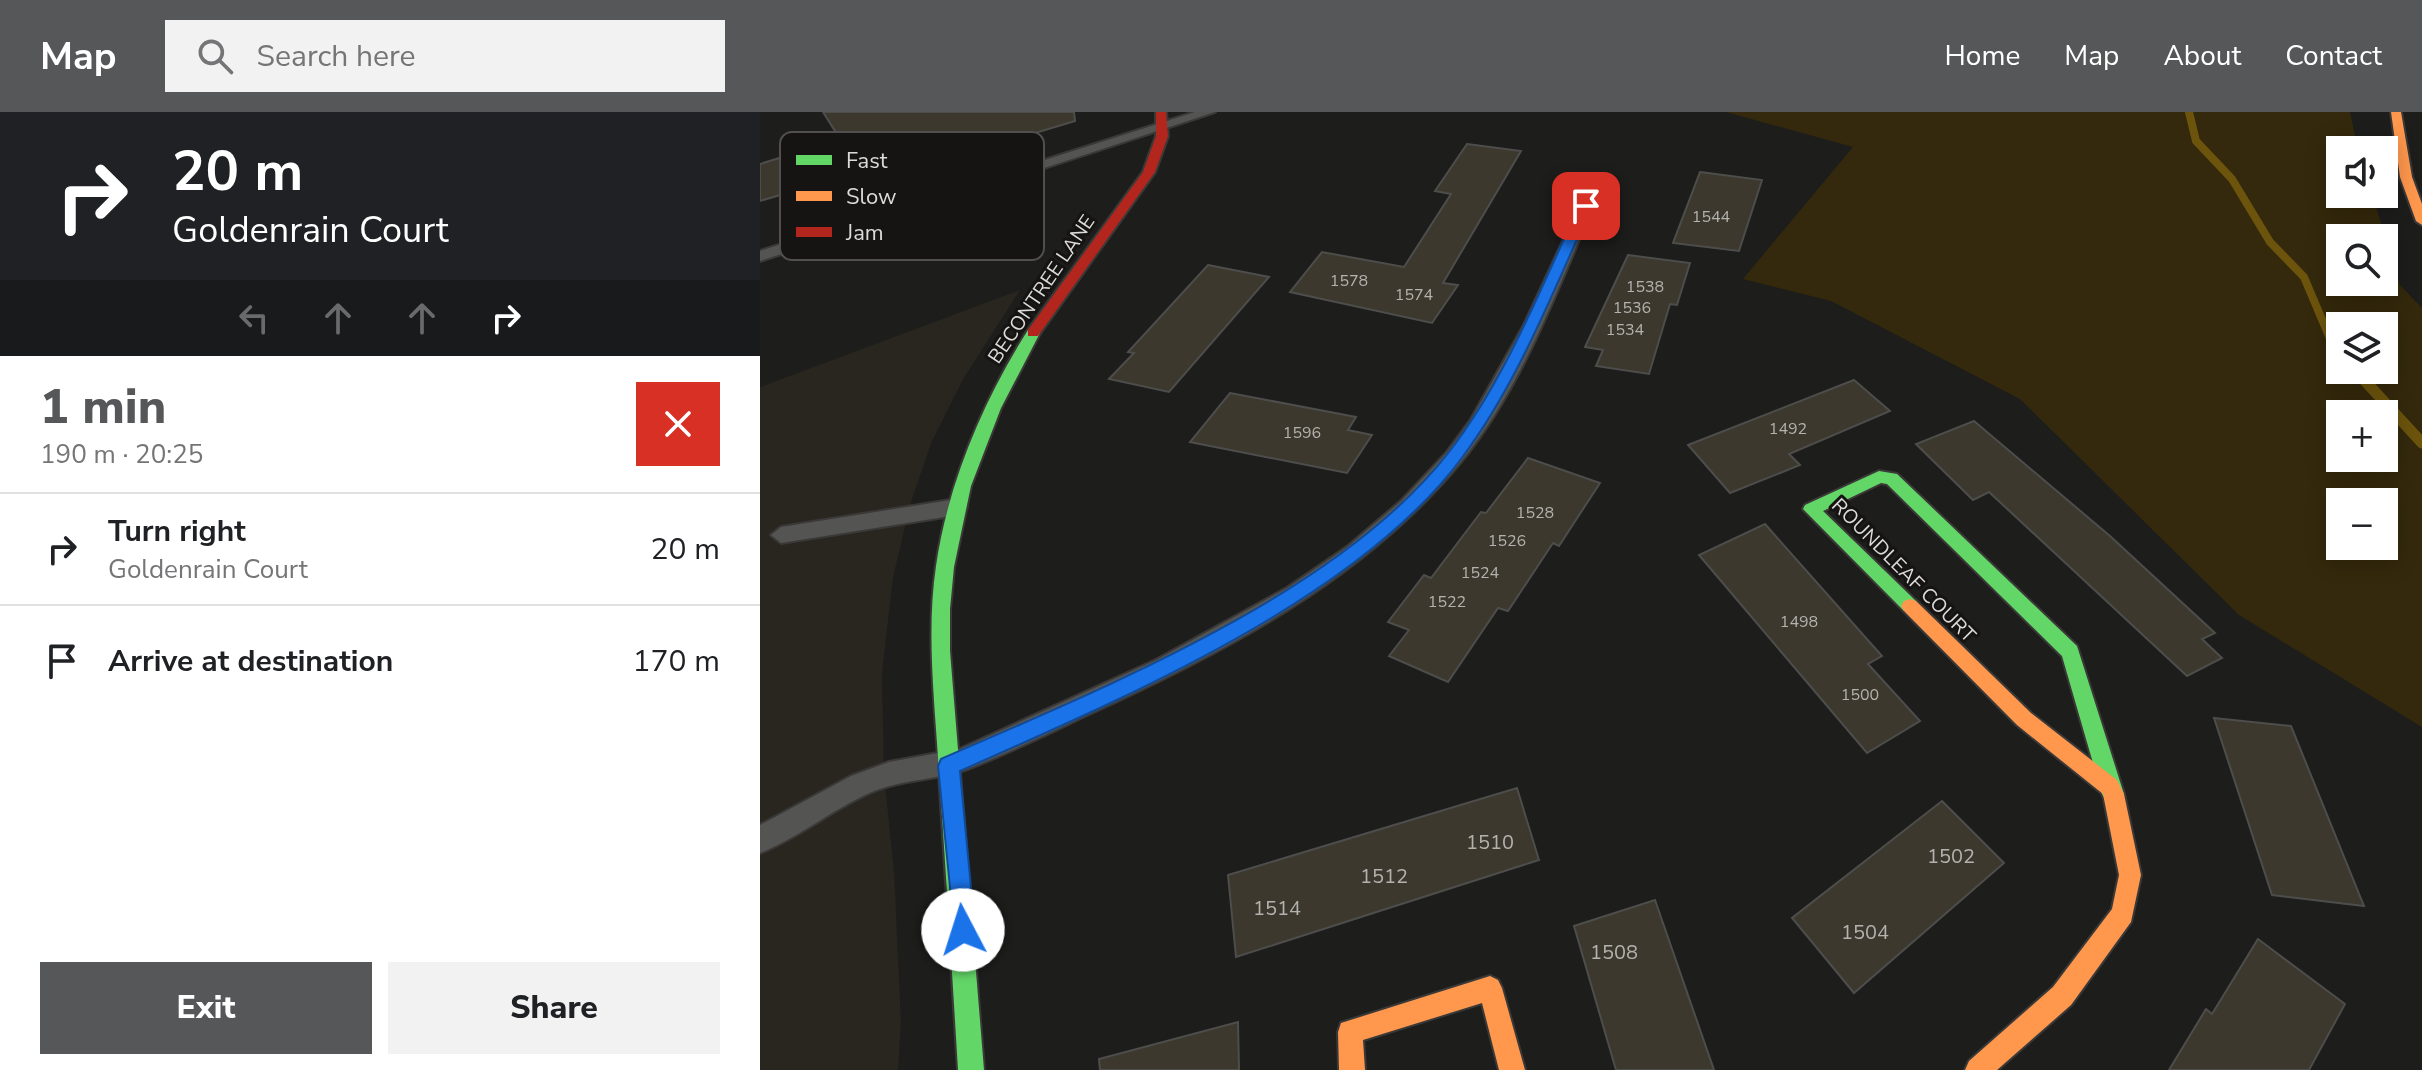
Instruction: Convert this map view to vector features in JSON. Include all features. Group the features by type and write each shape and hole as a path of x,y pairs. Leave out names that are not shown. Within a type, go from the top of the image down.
{"street":[{"path":"2396,112 2399,143 2422,221"},
{"name":"BECONTREE LANE","path":"971,1070 966,958 949,766 941,590 957,507 980,436 1010,371 1046,313 1149,172 1163,119"},
{"path":"2399,143 2422,173"},
{"name":"ROUNDLEAF COURT","path":"1978,1070 2062,996 2123,914 2130,875 2122,827 2070,652 1898,482 1879,477 1811,509 2024,719 2110,787"},
{"path":"1352,1070 1350,1032 1490,988 1512,1070"}],"lane":[{"path":"1044,159 1163,119 1208,112"},
{"path":"760,840 887,775 949,766 1130,686 1295,594 1389,525 1454,457 1500,390 1596,184"},
{"path":"760,256 780,249"},
{"path":"781,535 957,507"}],"shaded area":[{"path":"1726,112 2350,112 2355,136 2326,136 2326,208 2376,208 2381,224 2326,224 2326,296 2398,296 2398,278 2400,285 2422,308 2422,727 2239,615 2020,399 1831,301 1743,279 1853,147"},
{"path":"1020,290 962,381 932,441 910,505 893,578 882,673 884,773 894,871 901,1022 898,1070 760,1070 760,387"}],"building":[{"path":"823,112 1074,112 1075,121 1038,132 836,132"},
{"path":"1467,144 1521,151 1443,283 1458,285 1432,323 1290,292 1322,252 1404,267 1451,194 1435,191"},
{"path":"780,158 780,195 760,201 760,164"},
{"path":"1700,172 1762,180 1739,251 1673,243"},
{"path":"1628,255 1690,263 1677,305 1670,304 1649,374 1596,366 1603,350 1585,347"},
{"path":"1208,265 1269,277 1169,392 1109,379 1134,353 1128,352"},
{"path":"1854,380 1890,411 1789,454 1800,465 1730,493 1688,445"},
{"path":"1230,393 1356,417 1348,430 1372,435 1347,473 1190,442"},
{"path":"1974,421 2110,536 2215,633 2202,639 2222,658 2187,676 1989,492 1973,500 1916,444"},
{"path":"1528,458 1600,483 1559,546 1553,543 1508,611 1498,608 1448,682 1389,656 1409,630 1388,622 1424,575 1431,578 1481,512 1486,513"},
{"path":"1765,524 1882,656 1868,664 1920,721 1867,753 1699,555"},
{"path":"2214,718 2291,726 2364,906 2272,895"},
{"path":"1517,788 1539,860 1236,957 1228,875"},
{"path":"1942,801 2004,863 1854,993 1792,918"},
{"path":"1655,900 1714,1070 1616,1070 1574,926"},
{"path":"2258,939 2345,1004 2309,1070 2169,1070 2206,1009 2212,1014"},
{"path":"1238,1022 1239,1070 1100,1070 1099,1059"}],"waterway":[{"path":"2189,112 2196,141 2232,179 2270,242 2304,277 2326,329"},
{"path":"2368,384 2422,443"}],"traffic: fast":[{"path":"971,1070 941,651 941,609 952,526 963,486 993,408 1033,333"},
{"path":"1910,606 1811,509 1879,477 1891,478 2070,652 2113,794"}],"traffic: slow":[{"path":"2396,112 2406,177 2422,221"},
{"path":"1910,606 2024,719 2110,787"},
{"path":"1978,1070 2062,996 2123,914 2130,875 2113,794"},
{"path":"1352,1070 1350,1032 1490,988 1512,1070"}],"traffic: jam":[{"path":"1033,333 1149,172 1162,136 1161,112"}],"route":[{"path":"963,930 949,766 1130,686 1295,594 1389,525 1454,457 1500,390 1586,206"}]}
